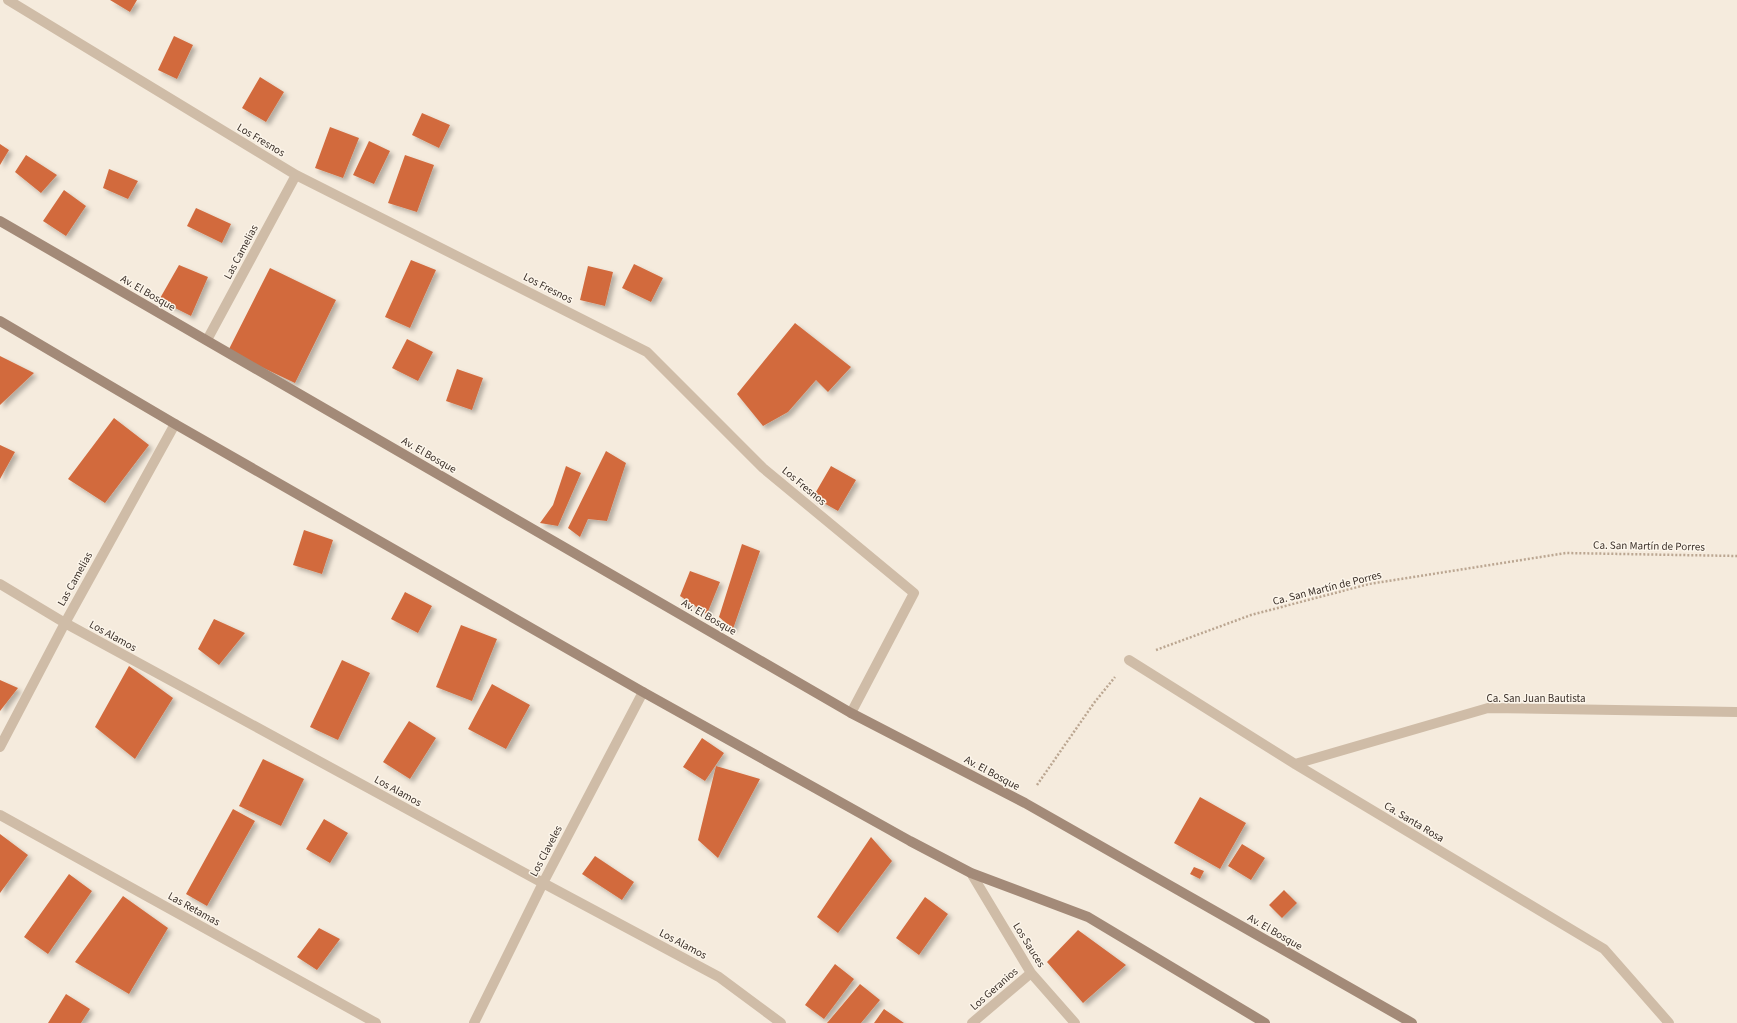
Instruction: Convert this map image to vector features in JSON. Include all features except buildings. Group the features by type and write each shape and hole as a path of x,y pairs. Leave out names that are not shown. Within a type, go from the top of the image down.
{"street":[{"name":"Los Fresnos","path":"8,0 296,175 647,352 763,468 914,593 851,713"},
{"name":"Las Camelias","path":"207,340 296,175"},
{"name":"Av. El Bosque","path":"0,220 851,713 1025,803 1412,1023"},
{"path":"0,321 175,424 643,692 910,841 971,873 1088,917 1265,1023"},
{"name":"Las Camelias","path":"0,747 65,623 175,424"},
{"name":"Los Alamos","path":"0,584 65,623 718,977 781,1023"},
{"name":"Ca. Santa Rosa","path":"1129,660 1294,764 1604,949 1669,1023"},
{"name":"Los Claveles","path":"474,1023 543,883 643,692"},
{"name":"Ca. San Juan Bautista","path":"1294,764 1488,708 1737,712"},
{"name":"Las Retamas","path":"0,815 376,1023"},
{"name":"Los Sauces","path":"971,873 1031,973 1075,1023"},
{"name":"Los Geranios","path":"972,1023 1031,973"}],"path":[{"name":"Ca. San Martín de Porres","path":"1129,660 1251,615 1369,584 1566,553 1737,556"},
{"path":"1025,803 1094,703 1129,660"}]}
